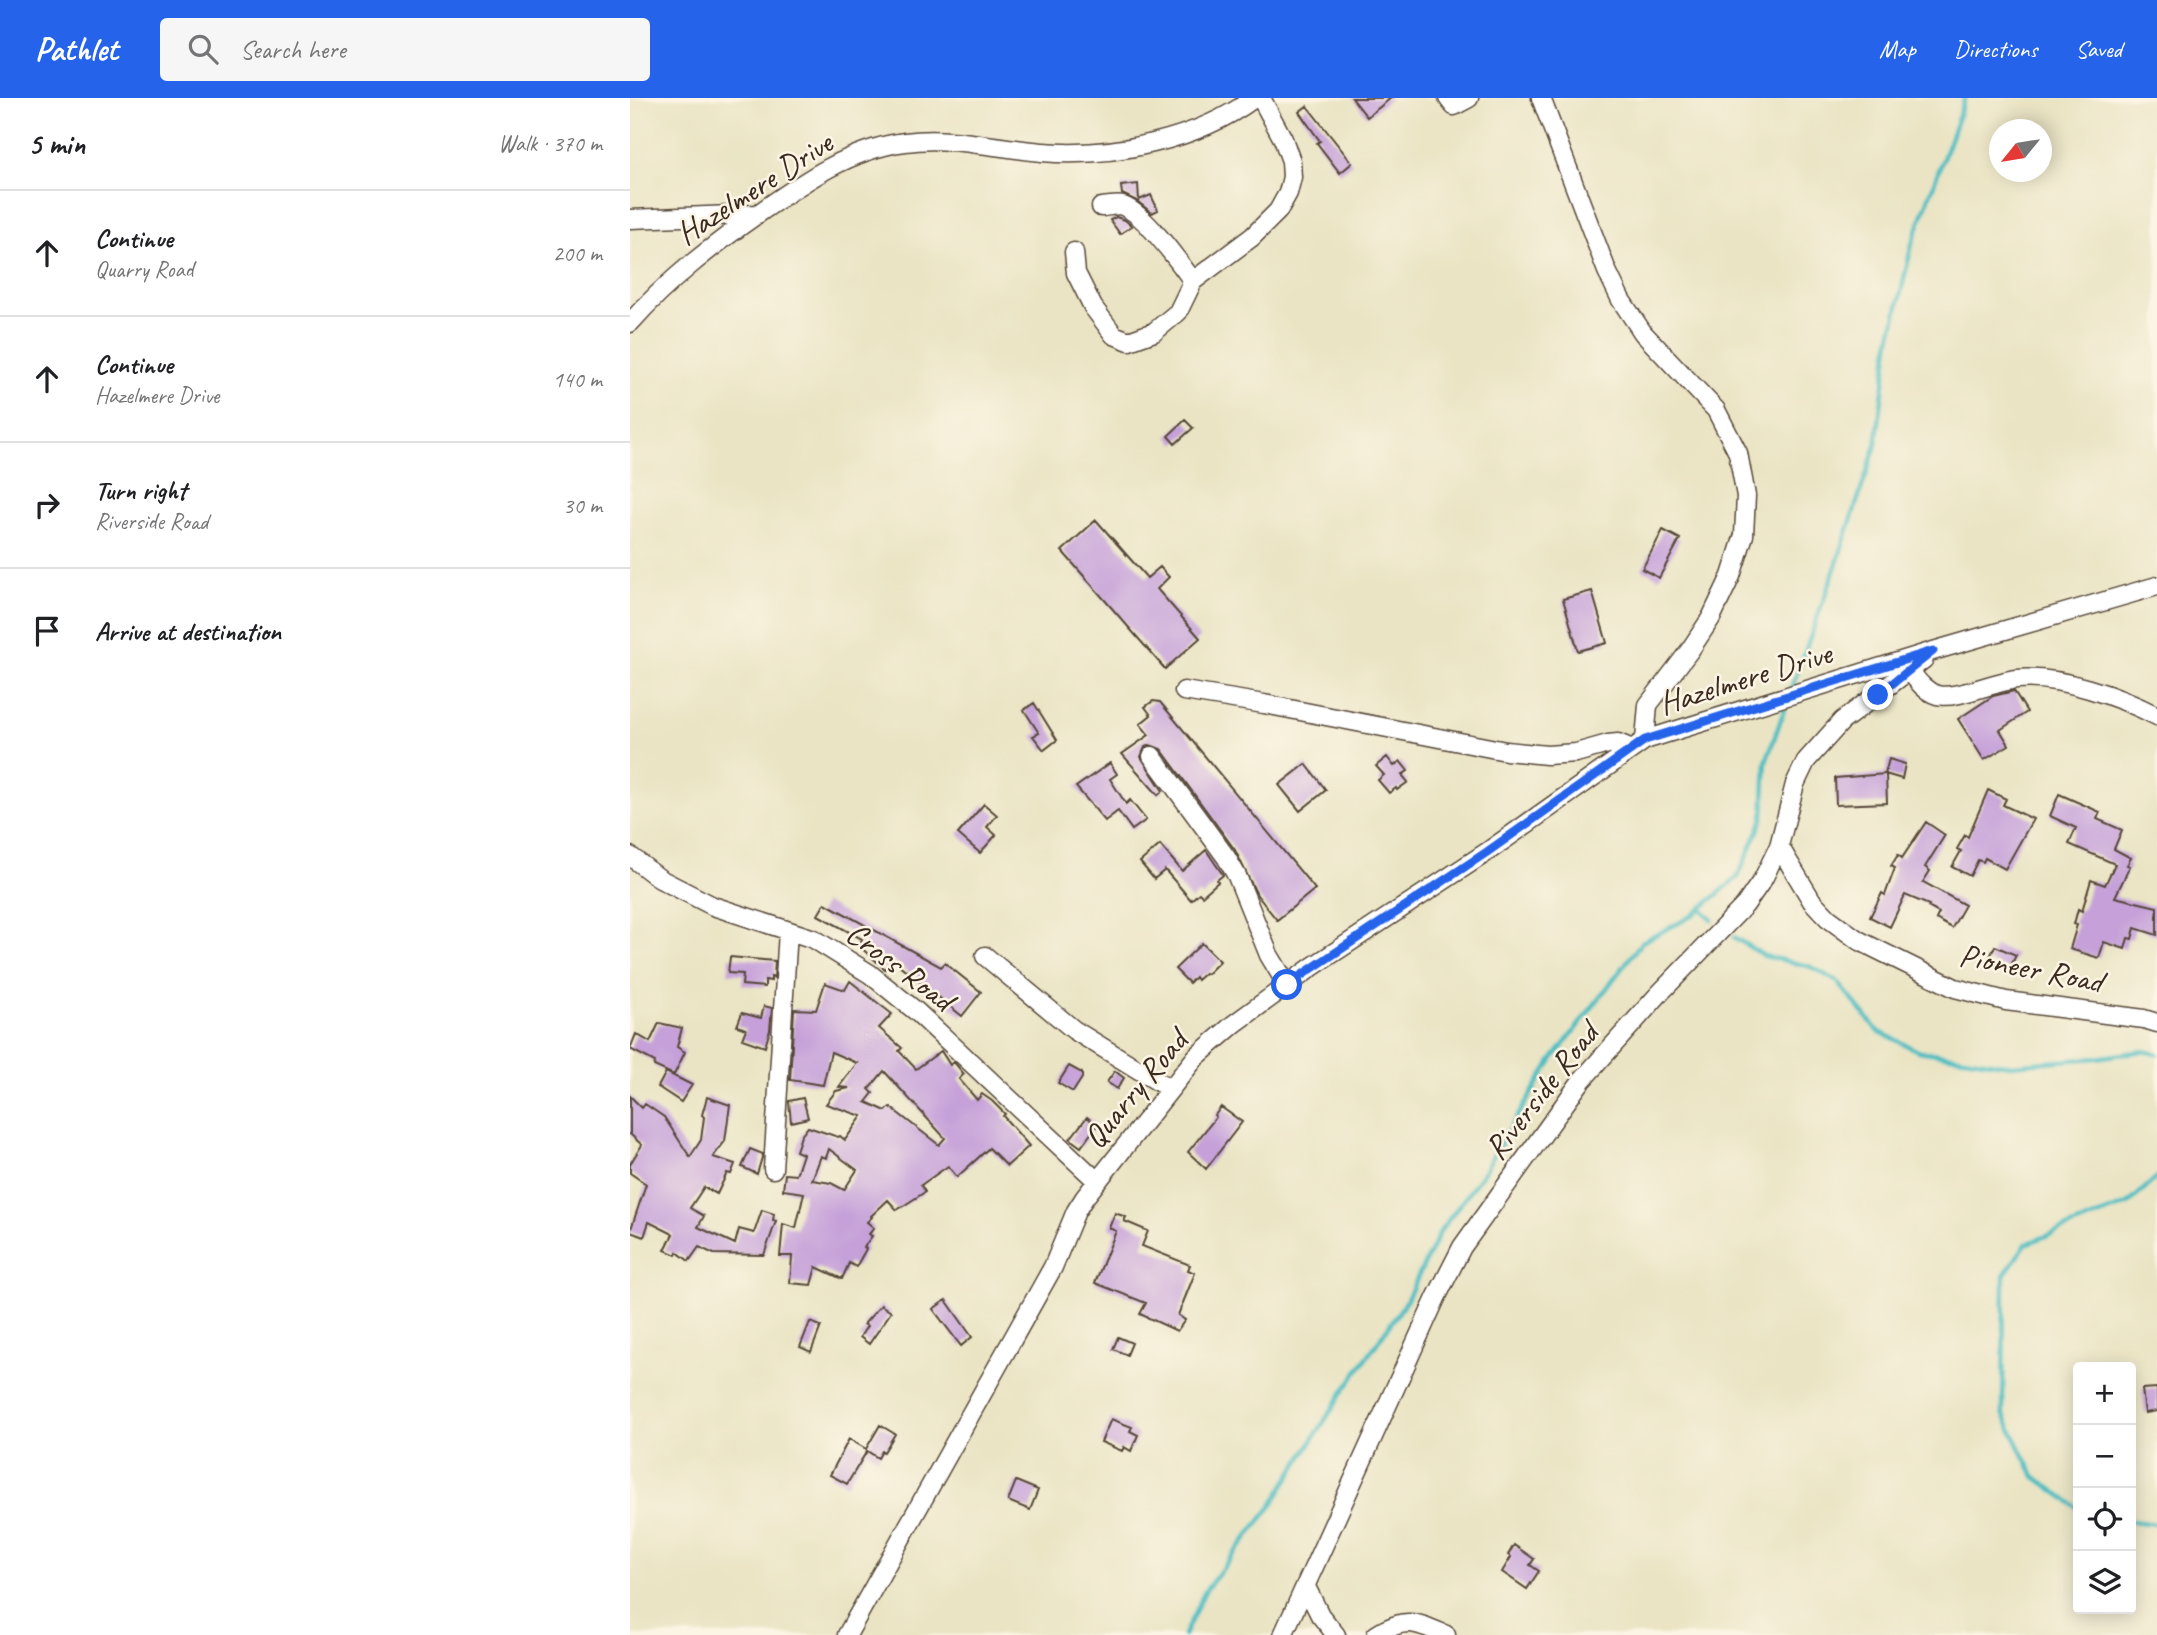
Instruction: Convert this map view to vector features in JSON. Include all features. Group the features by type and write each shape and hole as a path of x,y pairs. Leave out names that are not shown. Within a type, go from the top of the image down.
{"street":[{"name":"Hazelmere Drive","path":"630,323 685,268 758,214 839,162 876,147 908,142 953,141 1046,152 1102,151 1162,141 1202,128 1254,98"},
{"path":"1074,251 1076,273 1093,307 1114,335 1129,341 1154,332 1178,312 1193,281 1252,237 1278,211 1288,193 1292,177 1291,161 1283,139 1261,98"},
{"path":"1448,98 1454,106 1469,98"},
{"name":"Hazelmere Drive","path":"1541,98 1607,271 1621,300 1643,333 1716,410 1738,453 1744,485 1744,535 1731,576 1697,639 1648,705 1639,744"},
{"path":"1101,207 1122,206 1138,215 1172,252 1193,281"},
{"path":"630,219 758,214"},
{"name":"Hazelmere Drive","path":"1639,744 1933,651 2157,586"},
{"name":"Riverside Road","path":"1283,1635 1436,1298 1462,1247 1582,1080 1658,994 1745,905 1763,879 1779,846 1795,784 1806,761 1842,721 1933,651"},
{"path":"1909,670 1925,689 1940,696 2017,679 2039,679 2105,695 2138,706 2157,716"},
{"path":"1184,691 1506,751 1547,755 1576,753 1608,744 1639,744"},
{"name":"Quarry Road","path":"847,1635 1053,1267 1076,1211 1196,1057 1287,985 1487,852 1639,744"},
{"path":"1152,756 1232,867 1249,902 1269,955 1287,985"},
{"name":"Pioneer Road","path":"1779,846 1812,901 1828,918 1858,940 1955,988 2006,1001 2157,1023"},
{"name":"Cross Road","path":"630,856 660,879 713,906 814,939 870,974 917,1012 1097,1181"},
{"path":"773,1169 788,931"},
{"path":"985,956 1074,1030 1170,1089"},
{"path":"1306,1587 1320,1615 1336,1635"},
{"path":"1376,1635 1392,1624 1404,1622 1419,1624 1446,1635"}],"building":[{"path":"1352,98 1391,98 1367,117"},
{"path":"1307,106 1352,163 1340,173 1317,143 1320,141 1299,112"},
{"path":"1138,184 1139,200 1151,195 1158,210 1152,213 1137,201 1122,194 1121,186"},
{"path":"1116,217 1132,226 1120,234 1110,220"},
{"path":"1185,420 1193,428 1175,444 1168,436"},
{"path":"1096,520 1147,578 1160,567 1169,577 1157,589 1200,638 1165,669 1062,551"},
{"path":"1663,530 1680,539 1659,578 1642,569"},
{"path":"1592,591 1607,643 1578,651 1563,599"},
{"path":"2014,691 2027,712 2000,730 2009,745 1984,760 1958,719 1993,696"},
{"path":"1153,701 1160,702 1315,889 1277,920 1257,895 1235,850 1161,749 1150,745 1145,747 1141,757 1163,791 1158,795 1122,754 1149,735 1140,724 1151,715 1145,707"},
{"path":"1034,703 1057,740 1044,750 1033,736 1039,733 1024,710"},
{"path":"1387,757 1394,766 1400,761 1408,771 1402,775 1408,782 1389,793 1378,780 1384,775 1376,766"},
{"path":"1889,759 1905,764 1902,779 1885,774"},
{"path":"1110,763 1117,774 1110,779 1126,804 1130,800 1146,820 1132,830 1118,811 1105,821 1076,787"},
{"path":"1306,764 1326,790 1300,811 1279,785"},
{"path":"1886,774 1887,803 1836,805 1835,778"},
{"path":"1988,790 2006,799 2003,805 2033,819 2005,869 1985,858 1983,862 1978,860 1970,876 1952,867 1961,851 1957,849 1965,835 1968,837"},
{"path":"2059,794 2100,812 2097,819 2122,830 2114,849 2131,858 2127,865 2130,866 2115,897 2157,907 2157,935 2135,928 2125,949 2104,942 2099,958 2070,949 2077,925 2074,924 2078,909 2082,911 2091,880 2105,885 2115,864 2069,844 2076,828 2050,816"},
{"path":"984,804 997,815 987,827 996,835 980,853 958,834"},
{"path":"1926,822 1945,835 1925,867 1930,871 1923,882 1965,905 1952,928 1936,919 1939,913 1928,907 1929,905 1905,895 1890,927 1870,917 1882,893 1885,895 1895,868 1891,866 1898,855 1902,858"},
{"path":"1160,845 1182,871 1206,850 1223,875 1202,896 1199,893 1191,900 1165,870 1154,879 1140,862"},
{"path":"825,903 941,967 945,963 981,992 962,1016 893,960 885,969 859,946 862,939 818,915"},
{"path":"1202,943 1220,961 1207,974 1197,980 1195,977 1189,983 1175,969"},
{"path":"1995,946 2016,955 2009,970 1988,961"},
{"path":"730,957 775,961 774,978 771,977 771,981 765,980 765,987 742,985 743,974 728,973"},
{"path":"850,981 892,1014 879,1028 902,1048 899,1051 916,1069 941,1051 950,1065 954,1062 964,1074 959,1079 977,1100 982,1094 992,1101 1029,1146 1007,1166 989,1148 957,1177 948,1166 921,1185 925,1192 897,1210 888,1200 867,1222 874,1228 869,1234 872,1236 856,1267 849,1263 842,1279 816,1267 811,1285 790,1283 792,1256 780,1256 783,1224 796,1228 804,1193 783,1190 785,1174 796,1175 803,1154 796,1151 801,1136 808,1127 840,1136 845,1140 862,1116 826,1104 836,1091 849,1088 839,1087 857,1063 831,1052 823,1085 790,1080 794,1009 816,1010 825,983 845,990","holes":["884,1071 945,1138 939,1145 890,1107 886,1111 866,1102 873,1093 869,1089","829,1149 857,1170 844,1190 831,1183 812,1180 821,1156 826,1158"]},
{"path":"764,1006 772,1008 765,1047 742,1039 746,1029 737,1026 742,1013 761,1018"},
{"path":"659,1023 682,1028 677,1047 685,1052 674,1075 654,1066 655,1062 630,1049 636,1034 650,1042"},
{"path":"1069,1066 1082,1073 1082,1078 1073,1092 1058,1083"},
{"path":"1115,1071 1124,1078 1117,1089 1107,1082"},
{"path":"666,1072 692,1085 681,1102 658,1087"},
{"path":"630,1096 642,1108 645,1104 664,1117 690,1157 701,1140 702,1115 707,1097 730,1105 725,1141 713,1157 735,1164 731,1174 727,1173 717,1194 704,1187 690,1208 704,1216 698,1227 735,1244 739,1229 754,1233 762,1210 774,1214 773,1220 776,1221 764,1255 714,1254 699,1247 689,1261 677,1252 676,1255 665,1250 673,1234 649,1222 644,1237 630,1232 646,1184 630,1173 630,1164 642,1145 630,1134"},
{"path":"803,1098 808,1118 791,1122 789,1101"},
{"path":"1221,1107 1242,1122 1206,1169 1188,1152"},
{"path":"1087,1117 1097,1125 1081,1147 1070,1139"},
{"path":"750,1149 763,1154 757,1174 742,1167"},
{"path":"1115,1213 1126,1217 1124,1221 1148,1231 1142,1246 1190,1265 1188,1270 1195,1273 1178,1315 1185,1320 1177,1331 1140,1314 1146,1303 1095,1283 1116,1231 1109,1228"},
{"path":"946,1300 972,1337 961,1346 933,1309"},
{"path":"881,1305 891,1312 869,1344 860,1337 867,1326 864,1324"},
{"path":"810,1322 821,1326 811,1352 800,1347"},
{"path":"1118,1337 1132,1343 1127,1355 1113,1349"},
{"path":"2157,1388 2157,1411 2145,1413 2142,1389"},
{"path":"1111,1419 1132,1427 1130,1431 1138,1435 1131,1451 1124,1447 1122,1451 1101,1442"},
{"path":"880,1425 895,1434 878,1458 867,1451 847,1484 830,1475 849,1439 866,1449"},
{"path":"1016,1481 1038,1490 1030,1510 1008,1501"},
{"path":"1514,1545 1534,1559 1530,1565 1539,1571 1527,1589 1502,1572 1511,1557 1508,1555"}],"waterway":[{"path":"1791,690 1876,445 1889,345 1912,244 1965,98"},
{"path":"1184,1635 1205,1591 1270,1508 1342,1393 1405,1303 1441,1230 1481,1176 1552,1060 1642,942 1692,916 1738,877 1763,819 1766,762 1787,702"},
{"path":"1701,908 1712,920"},
{"path":"1734,937 1764,956 1809,966 1837,981 1878,1031 1918,1051 2010,1065 2143,1051 2157,1054"},
{"path":"2073,1504 2034,1476 2003,1413 2004,1275 2026,1244 2128,1204 2157,1177"},
{"path":"2136,1522 2157,1524"}],"route":[{"path":"1287,985 1487,852 1645,740 1933,651 1878,695"}]}
